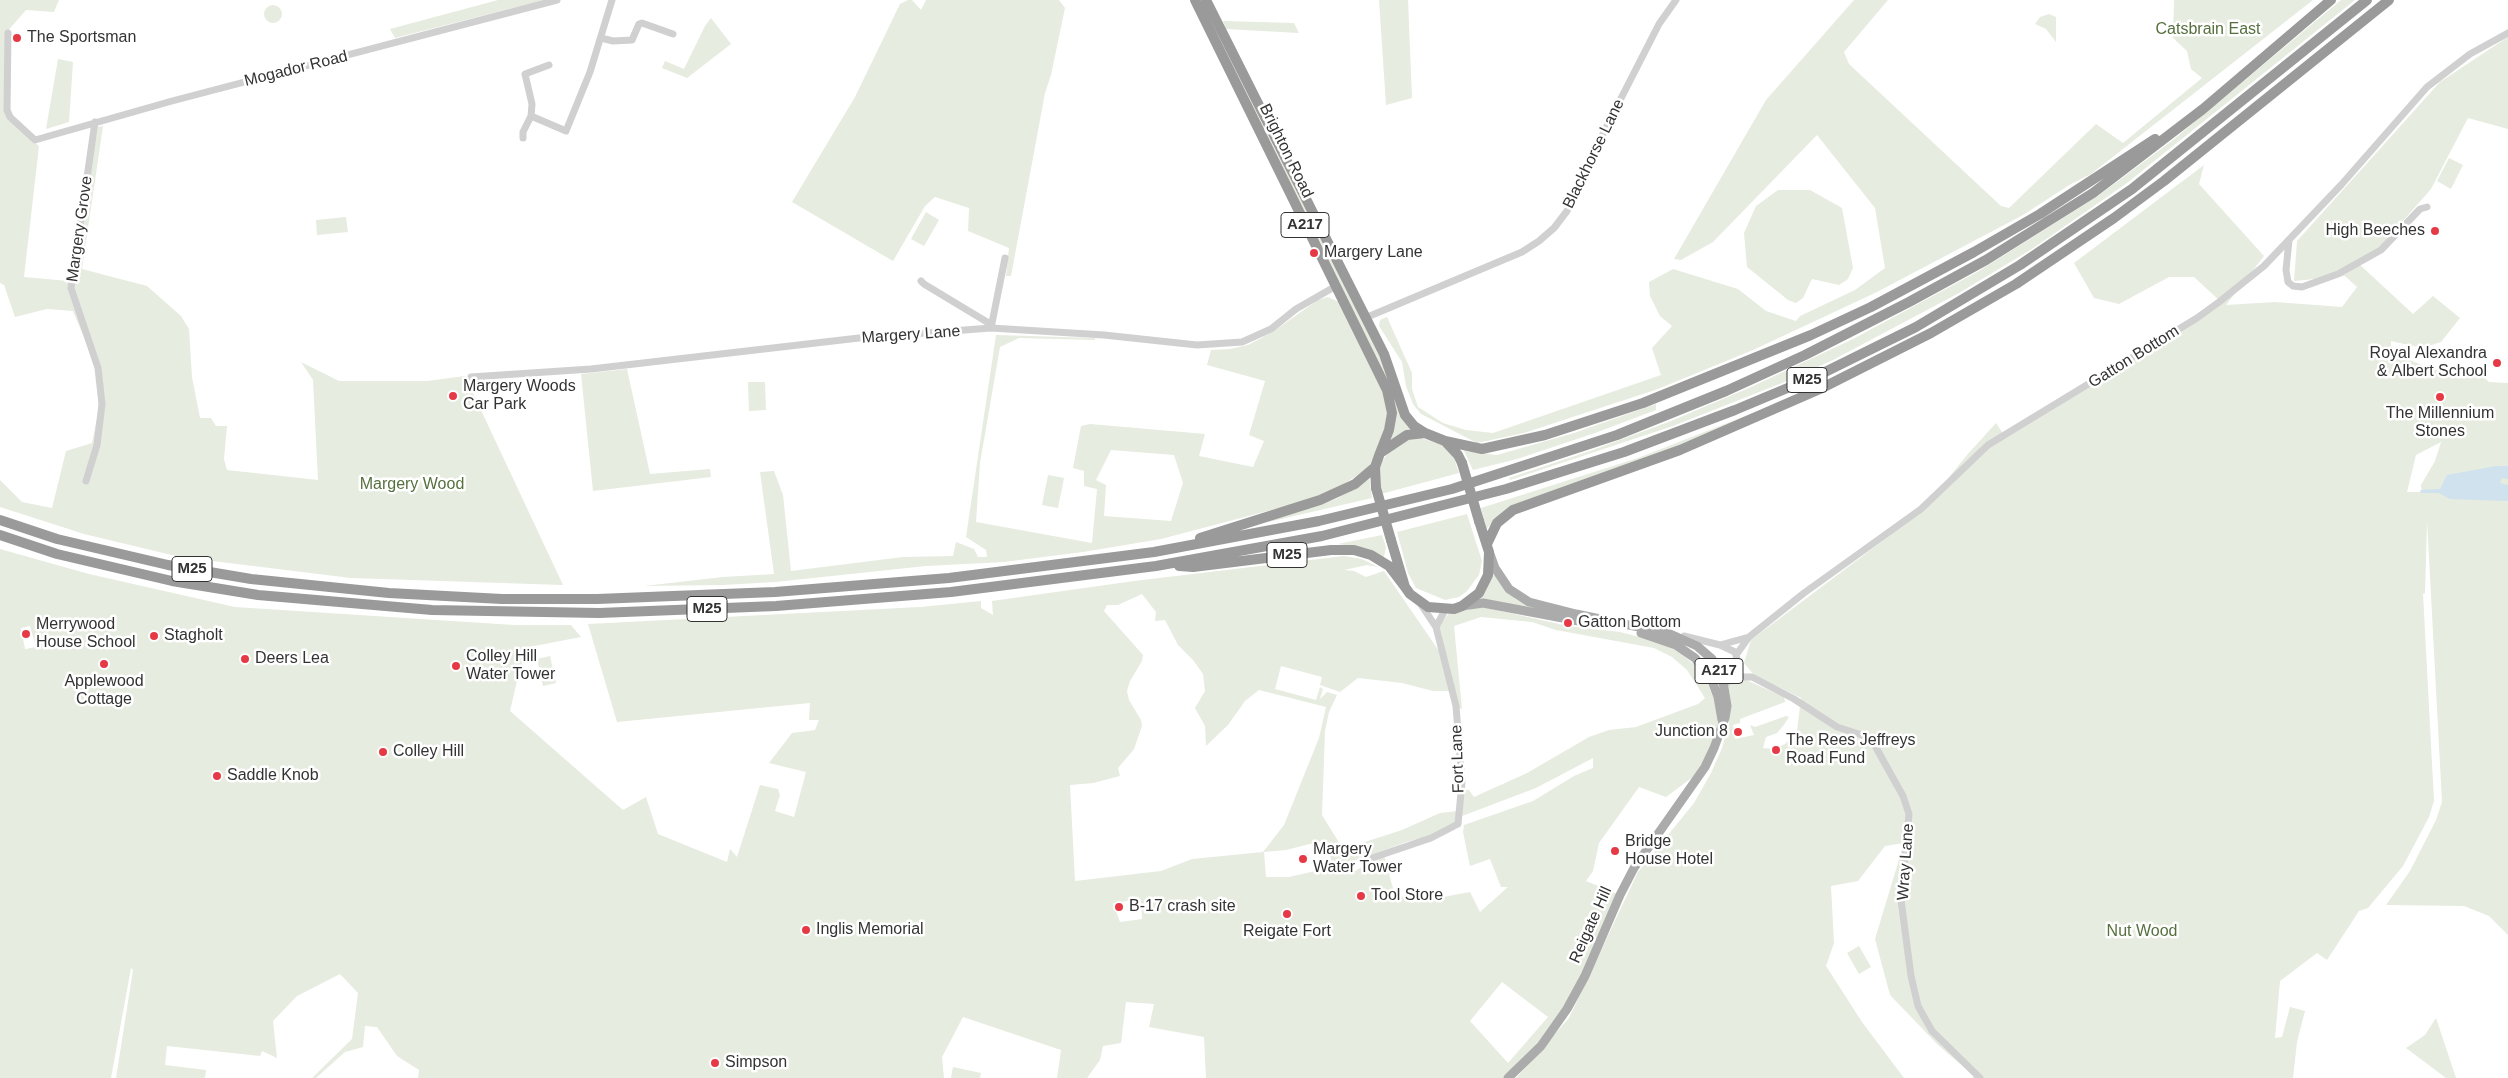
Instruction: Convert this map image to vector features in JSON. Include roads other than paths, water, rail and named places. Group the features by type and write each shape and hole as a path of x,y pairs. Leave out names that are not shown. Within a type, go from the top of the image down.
{"highway":[{"name":"Brighton Road","path":"1195,0 1378,371 1390,402 1392,413 1389,430 1374,467"},
{"name":"Brighton Road","path":"1206,0 1384,354 1405,415 1414,426 1425,433"},
{"name":"M25","path":"0,520 57,539 159,563 251,579 389,593 493,599 626,598 830,588 1010,572 1154,552 1319,521 1452,489 1617,435 1726,392 1805,356 1986,260 2093,193 2203,109 2331,0"},
{"name":"M25","path":"0,535 57,554 172,581 258,595 380,607 497,613 608,613 831,602 1011,585 1156,566 1322,536 1506,489 1671,436 1821,374 1916,327 2063,238 2132,189 2366,0"},
{"name":"M25","path":"1488,548 1497,524 1513,510 1680,450 1796,400 1931,333 2016,284 2107,223 2164,181 2389,0"},
{"name":"M25","path":"1445,441 1482,449 1517,443 1602,418 1688,386 1811,335 1912,285 2040,214 2203,109"},
{"name":"M25","path":"1395,383 1410,412 1418,422 1469,447"},
{"path":"1374,467 1376,488 1405,587 1428,607 1445,610 1462,606 1479,593 1490,569 1488,548 1458,455 1445,441 1425,433 1399,438 1380,453"},
{"name":"M25","path":"1154,552 1320,500 1355,484 1374,467"},
{"name":"M25","path":"1156,566 1193,567 1318,551 1354,550 1371,555 1389,566 1405,587"}],"main road":[{"name":"Reigate Hill","path":"1488,548 1503,581 1520,597 1546,607 1668,633 1689,641 1712,659 1724,684 1727,706 1723,725 1714,748 1697,780 1634,868 1620,895 1585,976 1567,1009 1541,1046 1508,1078"},
{"name":"A217","path":"1462,606 1484,603 1655,637 1676,645 1695,658 1712,681 1718,697 1723,725"}],"street":[{"name":"Mogador Road","path":"8,33 7,110 10,117 35,140 95,122 557,0"},
{"path":"531,116 566,131 590,72 612,0"},
{"name":"Blackhorse Lane","path":"1365,318 1522,252 1554,228 1567,211 1588,164 1659,24 1676,0"},
{"path":"601,38 613,41 632,40 639,24 642,23 673,34"},
{"name":"Gatton Bottom","path":"1724,684 1732,677 1737,659 1749,637 1804,593 1920,509 1988,445 2197,318 2264,266 2341,185 2427,87 2470,54 2508,33"},
{"path":"523,138 523,132 531,116 532,104 525,74 549,65"},
{"name":"Margery Grove","path":"86,481 97,445 102,404 98,368 80,320 72,288 95,122"},
{"path":"2289,240 2286,270 2288,282 2293,286 2302,287 2338,274 2381,250 2420,209 2428,207"},
{"path":"991,328 1005,258"},
{"path":"921,281 987,322 991,328"},
{"name":"Margery Lane","path":"471,377 591,369 850,339 991,328 1104,335 1197,345 1242,342 1271,329 1296,309 1336,286"},
{"name":"Fort Lane","path":"1366,860 1432,838 1458,824 1462,782 1456,706 1436,627 1420,602"},
{"path":"1436,627 1445,610"},
{"path":"1570,612 1651,626 1702,642 1720,644 1730,648 1747,676"},
{"path":"1720,644 1749,637"},
{"name":"Wray Lane","path":"1732,677 1747,676 1794,699 1837,727 1868,737 1903,796 1909,814 1901,900 1914,992 1922,1015 1932,1032 1980,1078"},
{"path":"1712,681 1724,684"}],"water":[{"path":"2496,466 2508,466 2508,479 2502,478 2500,483 2508,485 2508,501 2450,499 2439,493 2421,493 2420,490 2440,489 2447,475"}],"place":[{"name":"The Sportsman","path":"17,38"},
{"name":"High Beeches","path":"2435,231"},
{"name":"Margery Lane","path":"1314,253"},
{"name":"Royal Alexandra & Albert School","path":"2497,363"},
{"name":"Margery Woods Car Park","path":"453,396"},
{"name":"The Millennium Stones","path":"2440,397"},
{"name":"Gatton Bottom","path":"1568,623"},
{"name":"Merrywood House School","path":"26,634"},
{"name":"Stagholt","path":"154,636"},
{"name":"Deers Lea","path":"245,659"},
{"name":"Applewood Cottage","path":"104,664"},
{"name":"Colley Hill Water Tower","path":"456,666"},
{"name":"Junction 8","path":"1738,732"},
{"name":"The Rees Jeffreys Road Fund","path":"1776,750"},
{"name":"Colley Hill","path":"383,752"},
{"name":"Saddle Knob","path":"217,776"},
{"name":"Bridge House Hotel","path":"1615,851"},
{"name":"Margery Water Tower","path":"1303,859"},
{"name":"Tool Store","path":"1361,896"},
{"name":"B-17 crash site","path":"1119,907"},
{"name":"Reigate Fort","path":"1287,914"},
{"name":"Inglis Memorial","path":"806,930"},
{"name":"Simpson","path":"715,1063"}],"park label":[{"name":"Catsbrain East","path":"2208,30"},
{"name":"Margery Wood","path":"412,485"},
{"name":"Nut Wood","path":"2142,932"}]}
